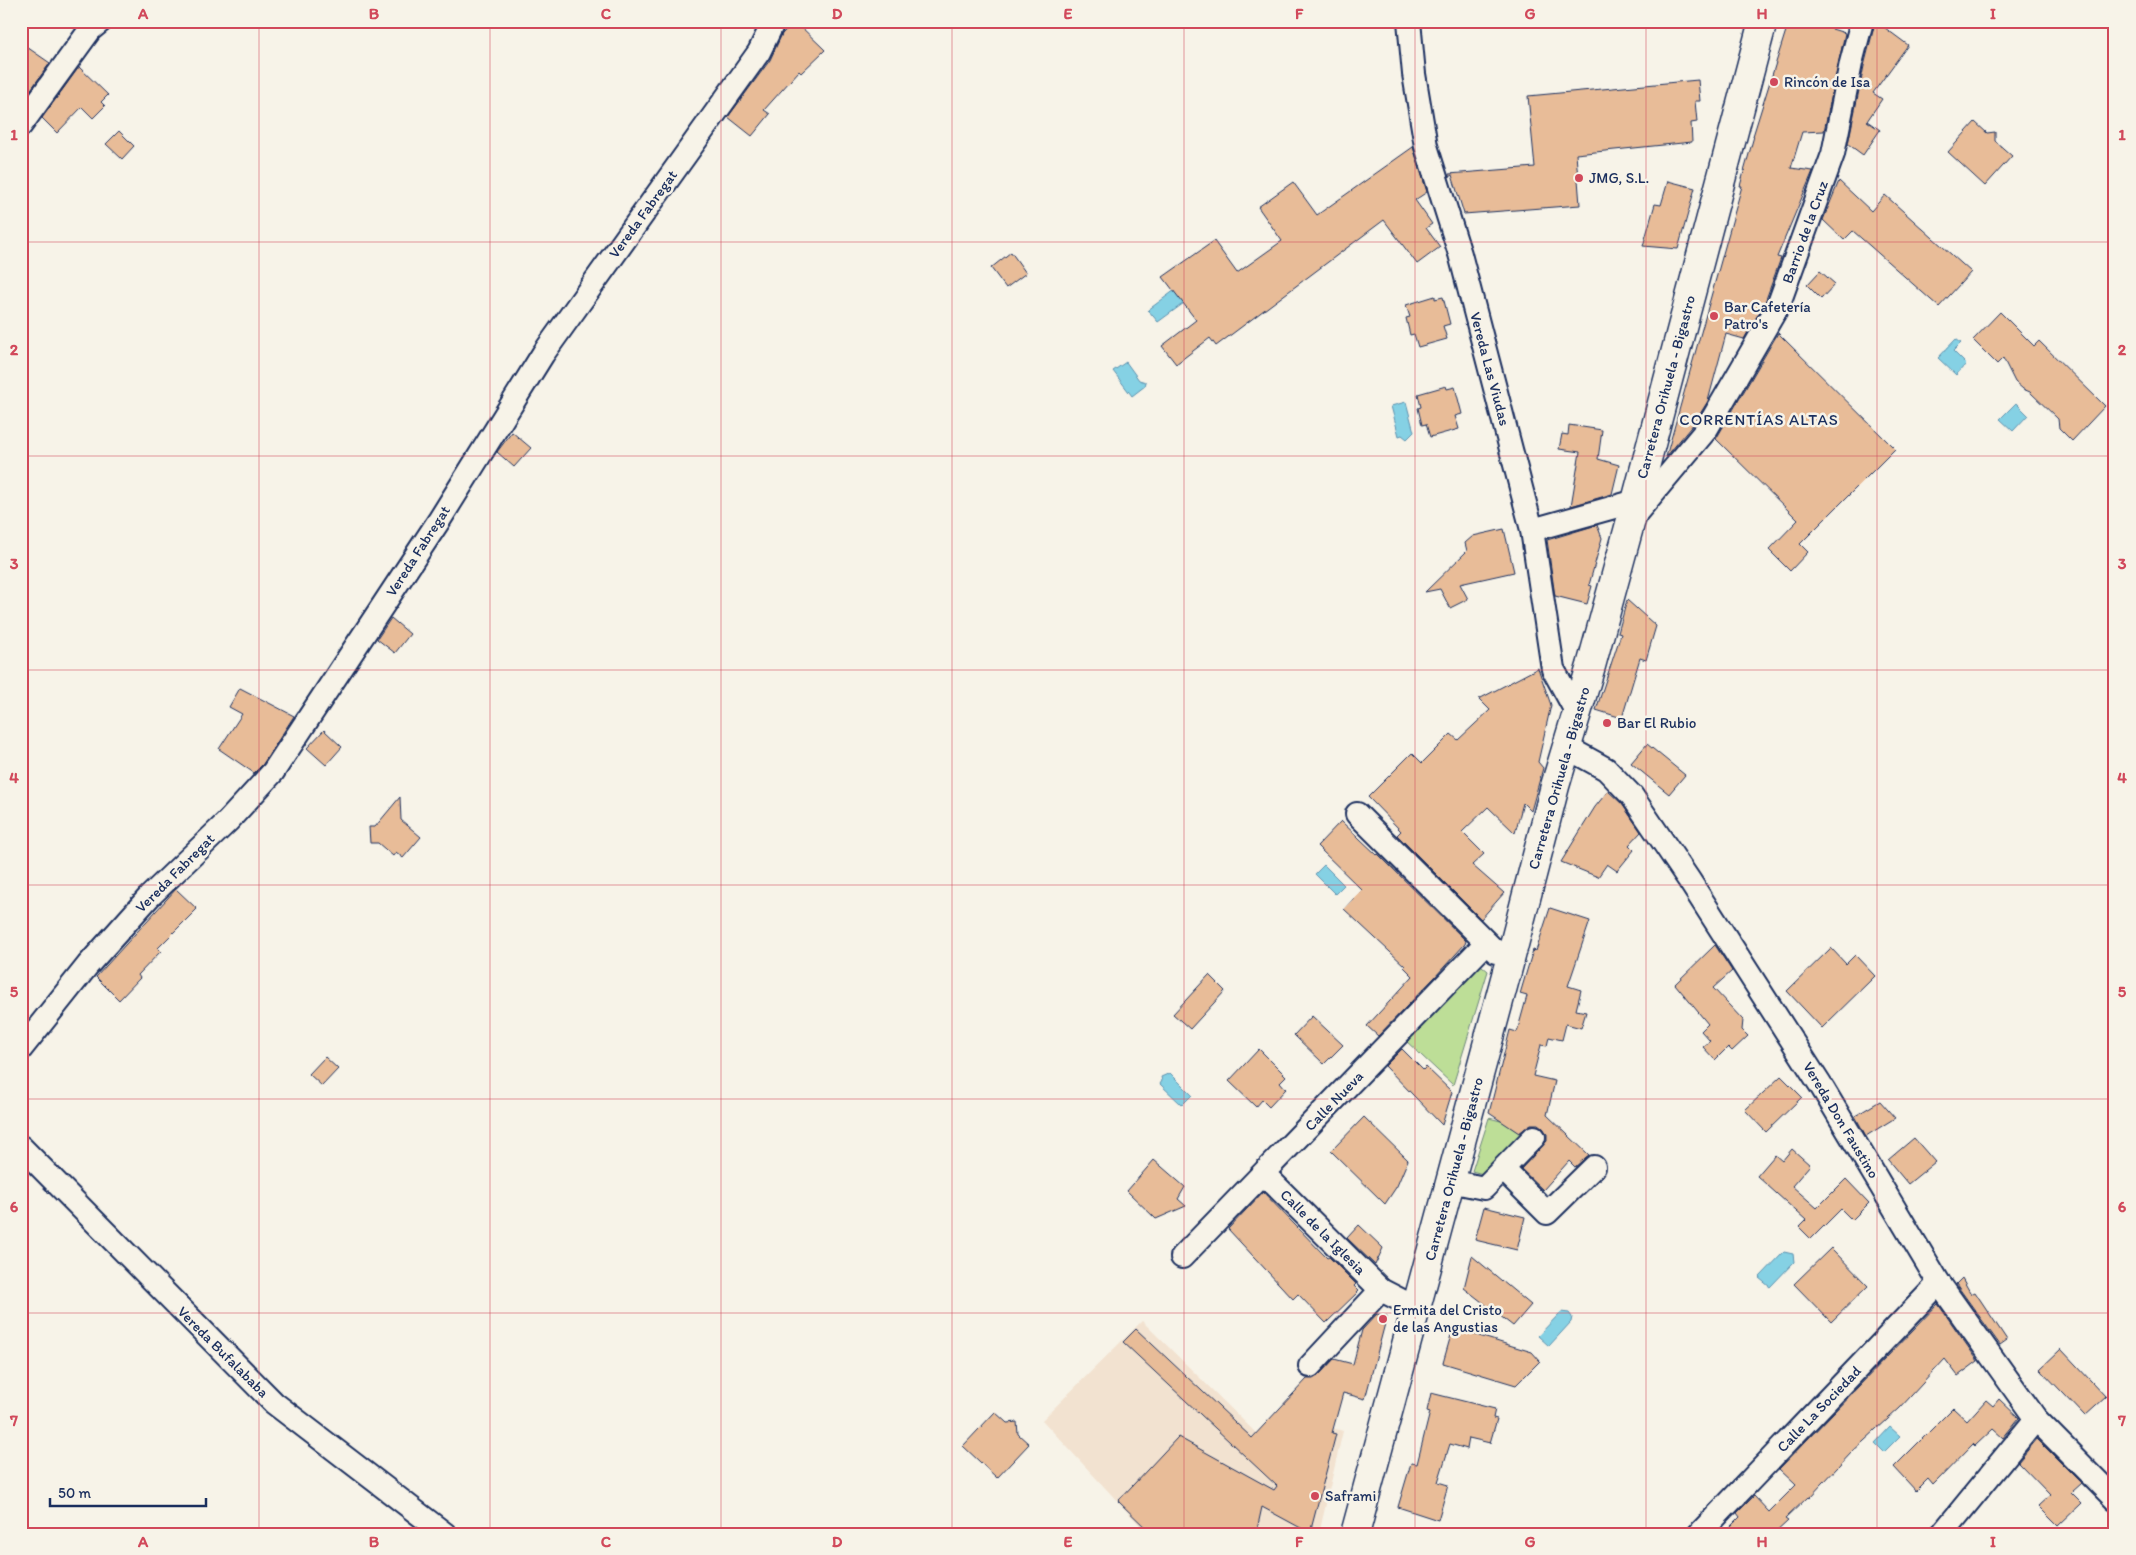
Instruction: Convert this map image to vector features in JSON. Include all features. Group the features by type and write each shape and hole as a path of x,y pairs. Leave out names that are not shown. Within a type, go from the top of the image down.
{"main road":[{"name":"Carretera Orihuela - Bigastro","path":"1355,1534 1566,748 1578,713 1633,510 1763,21"}],"street":[{"path":"21,125 90,30 101,21"},
{"name":"Vereda Fabregat","path":"21,1048 88,966 149,897 228,821 273,772 440,519 543,354 759,52 774,21"},
{"name":"Vereda Las Viudas","path":"1409,21 1414,74 1426,146 1460,254 1532,530 1552,669 1578,713"},
{"name":"Barrio de la Cruz","path":"1633,510 1706,430 1778,306 1834,154 1862,21"},
{"path":"1532,530 1633,510"},
{"name":"Vereda Don Faustino","path":"1566,748 1606,769 1632,796 1689,880 1823,1089 1939,1284 2036,1419 2115,1499"},
{"path":"1357,814 1509,964"},
{"name":"Calle Nueva","path":"1182,1257 1486,943"},
{"path":"1450,1181 1484,1188 1534,1137"},
{"name":"Vereda Bufalababa","path":"21,1147 274,1403 445,1534"},
{"path":"1503,1169 1547,1214 1594,1167"},
{"name":"Calle de la Iglesia","path":"1264,1174 1382,1290 1416,1308"},
{"name":"Calle La Sociedad","path":"1699,1534 1939,1284"},
{"path":"1310,1366 1382,1290"},
{"path":"1942,1534 2036,1419"}],"shaded area":[{"path":"1142,1321 1256,1433 1277,1412 1343,1431 1319,1534 1148,1534 1042,1420"}],"green space":[{"path":"1476,961 1488,971 1453,1085 1405,1040"},
{"path":"1489,1118 1532,1129 1490,1176 1472,1171"}],"water":[{"path":"1175,290 1184,303 1158,322 1148,310"},
{"path":"1956,339 1961,343 1953,351 1966,364 1956,375 1938,358"},
{"path":"1126,362 1139,380 1146,382 1145,386 1132,396 1113,371"},
{"path":"1406,402 1414,432 1407,439 1402,435 1399,436 1391,406"},
{"path":"2016,403 2028,415 2013,431 2000,419"},
{"path":"1324,865 1344,885 1335,894 1315,874"},
{"path":"1170,1073 1192,1095 1182,1105 1160,1084 1162,1081 1161,1077"},
{"path":"1784,1252 1793,1254 1794,1262 1770,1287 1759,1278"},
{"path":"1561,1312 1569,1313 1572,1317 1571,1322 1549,1346 1538,1336"},
{"path":"1890,1427 1900,1436 1884,1452 1875,1443"}],"building":[{"path":"795,21 825,50 801,73 799,71 764,110 770,114 752,136 728,117 770,60 782,34"},
{"path":"1789,21 1834,21 1832,29 1845,33 1824,131 1802,132 1791,168 1813,171 1777,257 1781,258 1765,302 1744,339 1726,334 1708,401 1695,422 1666,457 1742,186 1740,186 1753,136"},
{"path":"1877,22 1908,45 1873,93 1882,99 1867,121 1880,130 1863,155 1848,144 1864,66"},
{"path":"21,43 50,63 24,99 21,97"},
{"path":"79,67 108,95 101,102 105,106 93,118 82,107 57,133 42,118"},
{"path":"1698,80 1700,101 1695,101 1697,122 1691,123 1692,142 1576,154 1580,205 1464,214 1452,175 1449,177 1449,174 1535,167 1528,96"},
{"path":"1975,122 1987,133 1995,132 1995,141 2012,156 1985,186 1948,152"},
{"path":"119,131 134,146 122,159 106,144"},
{"path":"1413,147 1427,192 1415,200 1432,224 1426,228 1440,247 1417,264 1384,220 1216,346 1210,338 1176,364 1162,346 1196,320 1163,277 1214,241 1237,273 1282,241 1258,207 1293,182 1317,215"},
{"path":"1668,181 1695,188 1678,249 1643,246 1655,204 1661,205"},
{"path":"1839,181 1871,211 1885,195 1971,272 1939,307 1853,231 1844,240 1823,220"},
{"path":"1011,252 1026,273 1006,288 991,268"},
{"path":"1820,271 1835,284 1821,299 1807,285"},
{"path":"1435,296 1435,299 1443,297 1450,324 1443,326 1447,339 1418,347 1414,334 1410,335 1406,318 1410,317 1406,305"},
{"path":"2000,312 2034,346 2039,341 2105,406 2072,441 2059,428 2058,419 2030,392 2015,382 2003,358 1997,364 1973,340"},
{"path":"1778,333 1895,449 1800,544 1808,552 1790,571 1769,550 1798,520 1716,439"},
{"path":"1446,386 1447,389 1455,387 1462,414 1455,416 1459,429 1430,437 1426,424 1422,425 1418,408 1421,407 1418,394"},
{"path":"1569,425 1602,430 1598,459 1619,465 1612,494 1571,506 1580,452 1559,449 1562,434 1568,435"},
{"path":"512,432 531,448 514,467 497,452"},
{"path":"1597,525 1602,538 1589,585 1592,586 1587,604 1555,596 1547,540"},
{"path":"1504,529 1514,572 1460,584 1468,599 1450,608 1440,589 1425,592 1467,551 1465,543 1473,536"},
{"path":"1627,600 1656,626 1646,660 1640,658 1622,718 1596,710 1621,634 1618,633"},
{"path":"391,618 410,634 395,653 377,639"},
{"path":"1538,668 1551,705 1538,762 1543,768 1531,811 1523,803 1515,833 1488,807 1462,832 1484,854 1472,865 1504,893 1481,919 1397,835 1401,831 1368,797 1412,753 1422,763 1451,734 1458,740 1490,710 1479,699"},
{"path":"240,688 294,716 263,764 254,773 219,749 242,714 229,707"},
{"path":"324,730 342,747 326,765 307,748"},
{"path":"1647,744 1685,775 1669,794 1631,763"},
{"path":"1608,791 1622,804 1641,832 1629,845 1634,850 1617,871 1607,864 1598,877 1561,862 1595,807"},
{"path":"400,797 401,820 421,837 403,858 396,852 393,856 378,843 370,843 369,827 375,827"},
{"path":"1341,821 1378,854 1466,941 1435,977 1378,1036 1367,1026 1413,976 1405,966 1344,909 1362,890 1317,846"},
{"path":"176,889 197,909 158,948 161,951 138,975 140,978 119,1000 96,977"},
{"path":"1550,908 1590,921 1568,986 1581,990 1576,1010 1586,1012 1581,1028 1566,1024 1562,1040 1549,1037 1547,1046 1541,1045 1533,1076 1555,1081 1547,1115 1589,1155 1575,1167 1569,1161 1543,1190 1521,1169 1547,1141 1547,1134 1543,1128 1538,1124 1531,1124 1519,1133 1489,1113 1510,1030 1517,1032 1527,996 1520,994 1533,950 1536,951"},
{"path":"1715,945 1732,971 1713,988 1743,1020 1742,1030 1748,1036 1732,1051 1728,1047 1715,1060 1703,1047 1710,1041 1701,1031 1708,1024 1675,984"},
{"path":"1831,948 1846,964 1855,955 1875,976 1822,1028 1787,991"},
{"path":"1209,975 1225,991 1190,1029 1173,1014"},
{"path":"1312,1016 1343,1045 1324,1064 1294,1035"},
{"path":"1259,1049 1286,1076 1280,1082 1286,1089 1269,1107 1262,1100 1256,1107 1229,1081"},
{"path":"1402,1049 1423,1070 1426,1067 1452,1092 1442,1125 1385,1066"},
{"path":"325,1057 338,1069 322,1086 309,1074"},
{"path":"1781,1076 1802,1097 1766,1132 1745,1110"},
{"path":"1880,1101 1895,1118 1866,1136 1855,1116"},
{"path":"1364,1117 1408,1160 1397,1186 1385,1204 1331,1151"},
{"path":"1914,1138 1935,1162 1908,1184 1888,1160"},
{"path":"1792,1149 1810,1165 1792,1186 1817,1208 1846,1179 1869,1203 1852,1220 1841,1209 1811,1239 1799,1227 1806,1220 1757,1176 1775,1155 1782,1161"},
{"path":"1154,1160 1185,1187 1178,1199 1186,1206 1156,1219 1127,1191"},
{"path":"1263,1192 1327,1258 1329,1257 1356,1284 1354,1286 1359,1291 1326,1323 1298,1294 1293,1299 1228,1229"},
{"path":"1484,1207 1525,1217 1517,1250 1475,1240"},
{"path":"1359,1225 1383,1248 1375,1265 1347,1238"},
{"path":"1831,1248 1868,1286 1831,1322 1794,1284"},
{"path":"1472,1256 1531,1305 1513,1326 1464,1288"},
{"path":"1962,1278 1971,1294 1975,1292 2007,1340 2000,1345 1956,1284"},
{"path":"1938,1304 1978,1361 1958,1376 1945,1359 1900,1408 1852,1452 1809,1498 1785,1519 1788,1521 1774,1534 1723,1534 1740,1517 1737,1513 1754,1496 1769,1512 1796,1485 1779,1469"},
{"path":"1377,1314 1387,1316 1365,1399 1343,1393 1332,1433 1336,1434 1310,1533 1262,1507 1256,1534 1152,1534 1118,1501 1178,1437 1274,1490 1277,1486 1123,1342 1136,1329 1252,1438 1307,1379 1313,1379 1319,1375 1334,1359 1353,1364 1362,1330"},
{"path":"1453,1328 1532,1352 1540,1361 1516,1385 1443,1363"},
{"path":"2061,1349 2106,1397 2085,1416 2040,1369"},
{"path":"1431,1393 1495,1409 1493,1418 1497,1419 1490,1443 1469,1438 1467,1449 1450,1444 1438,1482 1448,1485 1438,1520 1398,1507 1411,1463 1417,1464 1430,1412 1427,1411"},
{"path":"1999,1399 2019,1418 2003,1438 1993,1429 1975,1446 1973,1444 1933,1485 1928,1479 1916,1491 1894,1467 1953,1408 1967,1421 1986,1400 1993,1406"},
{"path":"995,1412 1007,1423 1017,1422 1018,1434 1029,1444 997,1478 963,1446"},
{"path":"2037,1439 2081,1483 2071,1492 2082,1503 2058,1526 2038,1506 2050,1495 2018,1462"}],"place":[{"name":"Rincón de Isa","path":"1774,82"},
{"name":"JMG, S.L.","path":"1579,178"},
{"name":"Bar Cafetería Patro's","path":"1714,316"},
{"name":"Bar El Rubio","path":"1607,723"},
{"name":"Ermita del Cristo de las Angustias","path":"1383,1319"},
{"name":"Saframi","path":"1315,1496"}],"district":[{"name":"CORRENTÍAS ALTAS","path":"1759,419"}]}
